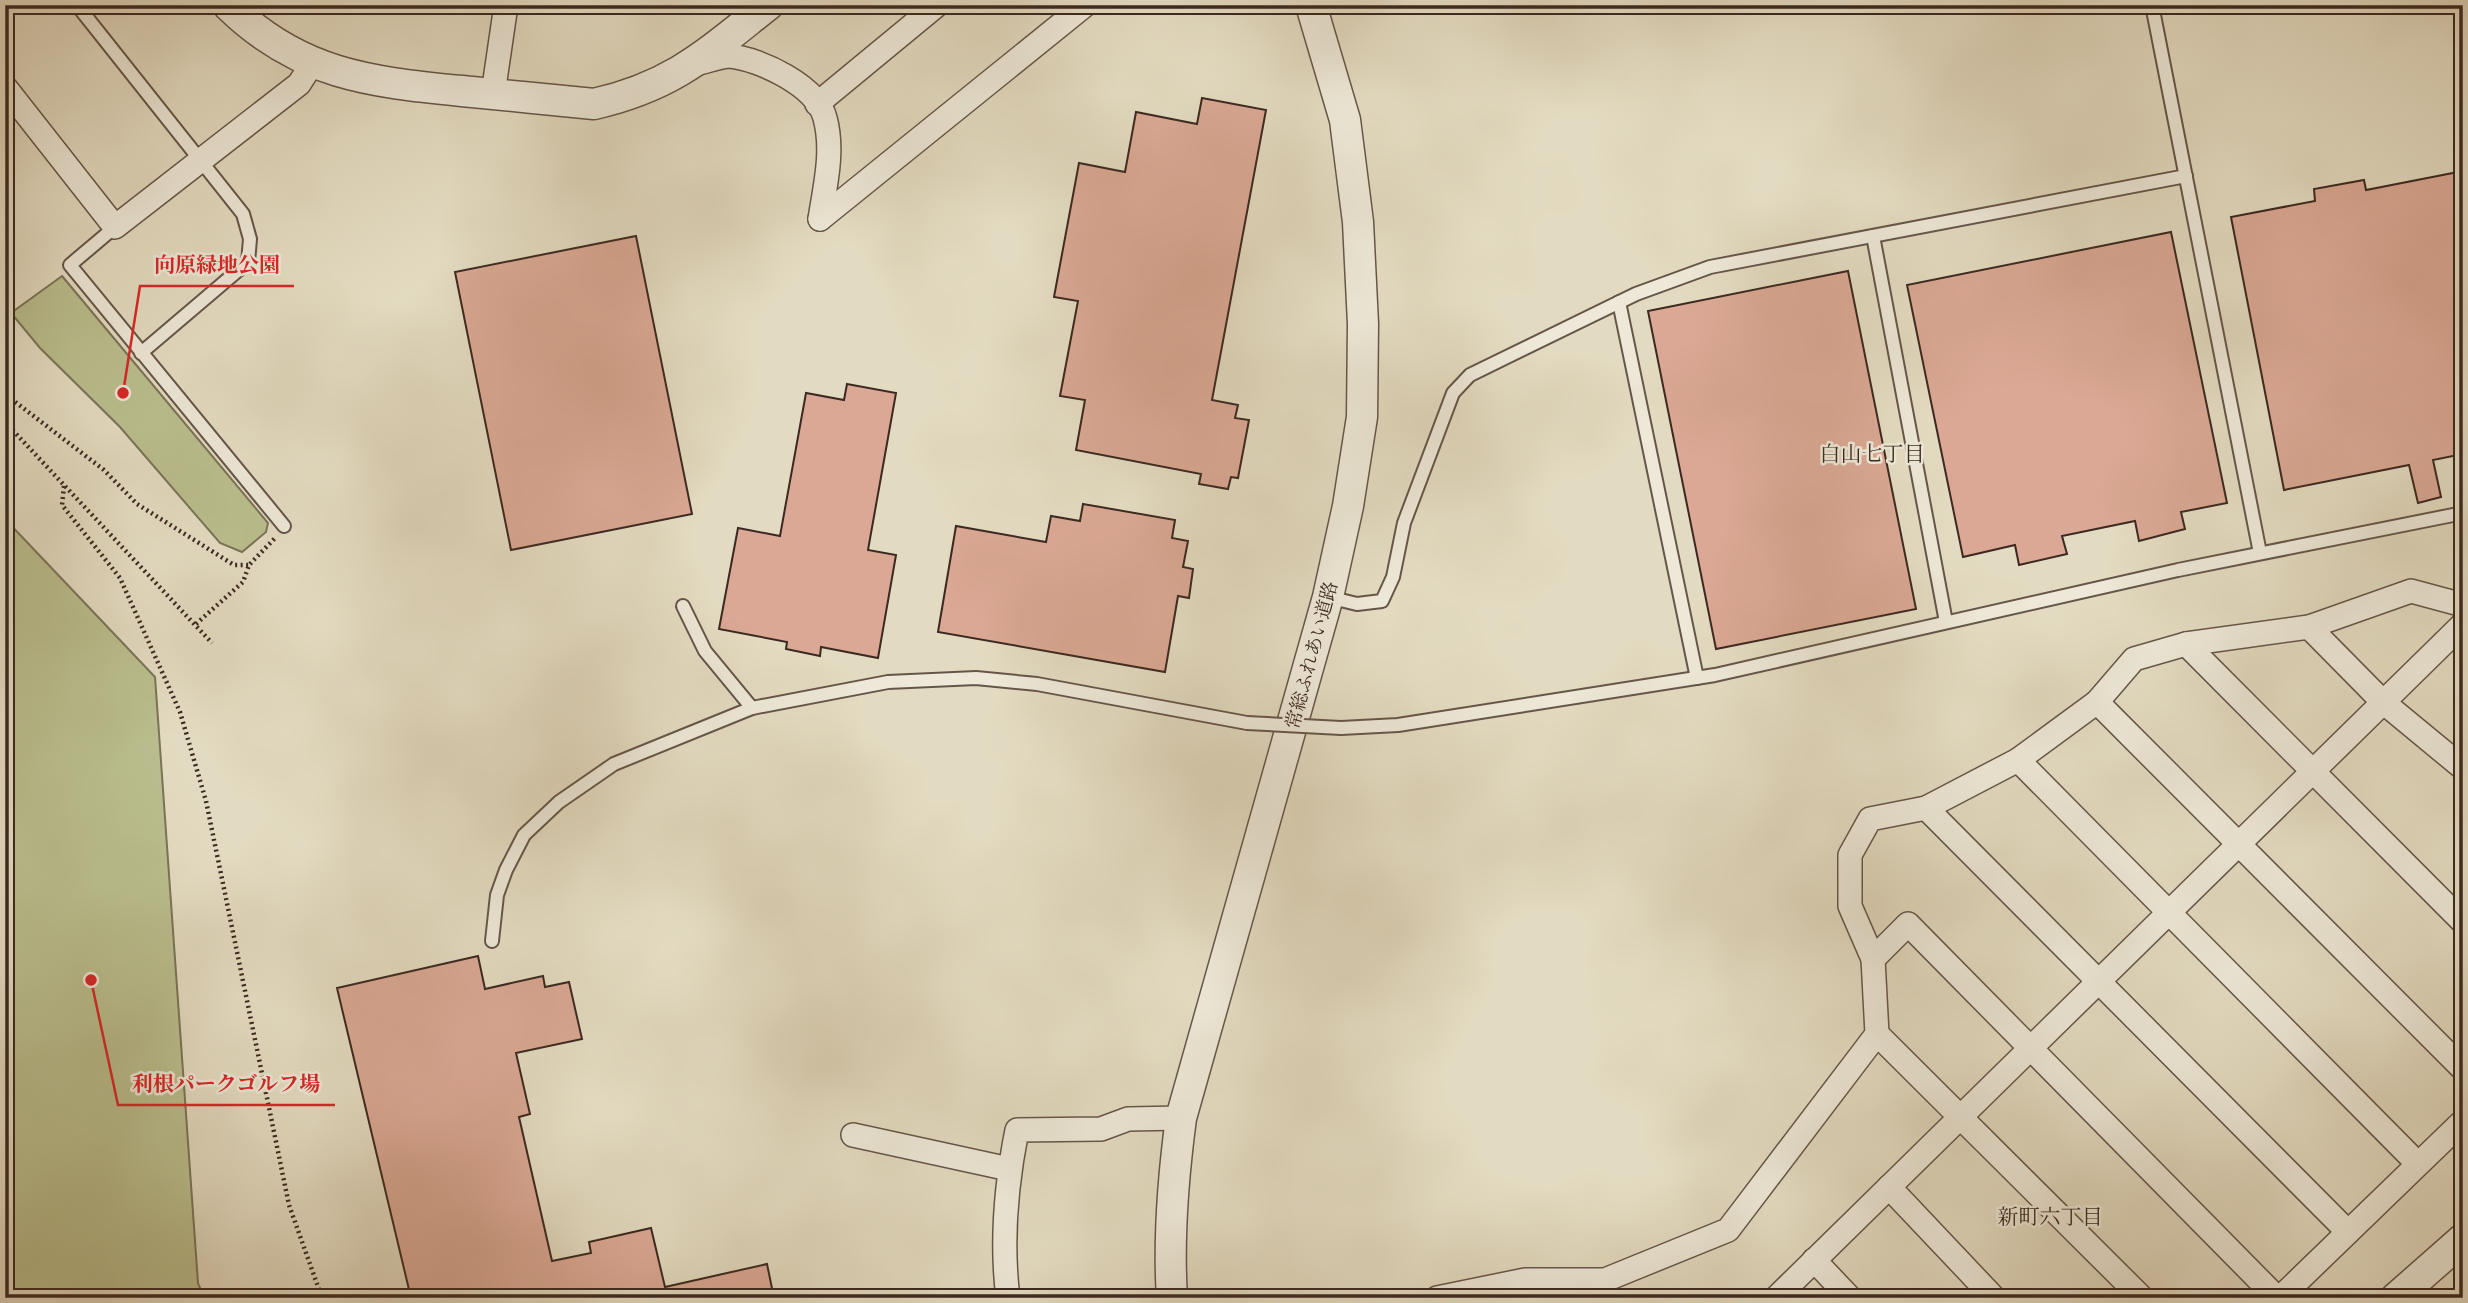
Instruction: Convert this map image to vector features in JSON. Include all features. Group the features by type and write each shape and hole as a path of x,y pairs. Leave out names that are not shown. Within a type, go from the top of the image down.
{"street":[{"path":"228,5 277,45 312,64 378,82 594,104 630,96 671,79 768,5"},
{"path":"494,94 506,5"},
{"path":"817,104 937,5"},
{"path":"693,64 729,56 759,65 780,72 817,104 825,115 830,147 820,219 1085,5"},
{"name":"常総ふれあい道路","path":"1172,1298 1170,1238 1173,1178 1181,1118 1328,597 1348,506 1362,417 1363,324 1358,222 1345,120 1311,5"},
{"path":"5,87 115,227 299,84 312,64"},
{"path":"1437,1298 1525,1280 1605,1280 1728,1230 1877,1034 1873,959 1850,906 1850,855 1870,819 1926,808 2018,760 2097,702 2134,659 2186,643 2309,627 2411,591 2463,606"},
{"path":"2309,627 2383,702 2463,768"},
{"path":"1776,1298 2383,702 2461,629"},
{"path":"2186,643 2463,922"},
{"path":"2097,702 2463,1069"},
{"path":"2018,760 2418,1164"},
{"path":"1926,808 2348,1232"},
{"path":"1873,959 1908,923 2279,1298 2463,1121"},
{"path":"1877,1034 1962,1115 2142,1298"},
{"path":"1008,1298 1003,1261 1009,1169 1017,1130 1101,1129 1128,1119 1181,1118"},
{"path":"853,1135 1009,1169"},
{"path":"1889,1187 1994,1298"},
{"path":"2396,1298 2463,1239"},
{"path":"1814,1260 1850,1298"},
{"path":"1525,1280 1543,1298"}],"lane":[{"path":"77,5 243,214 250,239 248,262 141,354"},
{"path":"2152,5 2260,553"},
{"path":"1328,597 1357,604 1382,601 1393,577 1404,523 1453,393 1470,374 1619,302 1710,267 2186,176"},
{"path":"115,227 70,265 284,526"},
{"path":"1873,236 1946,622"},
{"path":"1619,302 1697,678"},
{"path":"492,941 497,895 506,870 524,835 559,802 614,764 752,708 888,682 976,678 1037,684 1247,723 1341,728 1398,725 1697,678 2260,553 2463,513"},
{"path":"683,606 705,652 752,708"}],"path":[{"path":"5,398 14,401 104,470 137,505 234,565 249,565"},
{"path":"5,422 175,600 212,643"},
{"path":"64,486 62,505 120,578 180,712 206,802 289,1205 322,1298"},
{"path":"196,624 243,582 249,565 284,526"}],"green space":[{"path":"62,276 268,523 266,532 242,552 220,543 120,427 40,348 11,313"},
{"path":"5,519 155,677 198,1283 204,1298 5,1298"}],"building":[{"path":"1202,98 1266,110 1212,400 1238,405 1235,418 1249,420 1238,478 1231,477 1228,489 1199,484 1201,474 1076,450 1085,400 1060,396 1078,301 1054,297 1079,163 1125,172 1136,112 1197,124"},
{"path":"2463,171 2463,454 2433,460 2441,497 2418,503 2409,465 2284,490 2231,217 2315,201 2314,189 2364,180 2366,190"},
{"path":"2171,232 2227,503 2181,512 2185,529 2139,541 2135,521 2062,536 2067,554 2019,565 2015,545 1963,557 1907,285"},
{"path":"636,236 692,514 511,550 455,272"},
{"path":"1848,271 1916,609 1716,649 1648,311"},
{"path":"847,384 896,393 868,550 896,555 878,658 821,647 820,656 786,649 787,642 719,629 738,528 780,536 806,393 844,400"},
{"path":"1083,504 1175,520 1172,538 1188,541 1183,567 1193,569 1189,598 1178,596 1165,672 938,632 956,526 1046,542 1051,516 1080,521"},
{"path":"478,956 485,989 543,976 545,987 569,982 582,1039 516,1053 530,1114 519,1117 552,1261 591,1253 589,1242 651,1228 665,1287 767,1264 774,1298 411,1298 337,988"}],"place":[{"name":"向原緑地公園","path":"123,393"},
{"name":"利根パークゴルフ場","path":"91,980"}],"district":[{"name":"白山七丁目","path":"1872,454"},
{"name":"新町六丁目","path":"2050,1217"}]}
